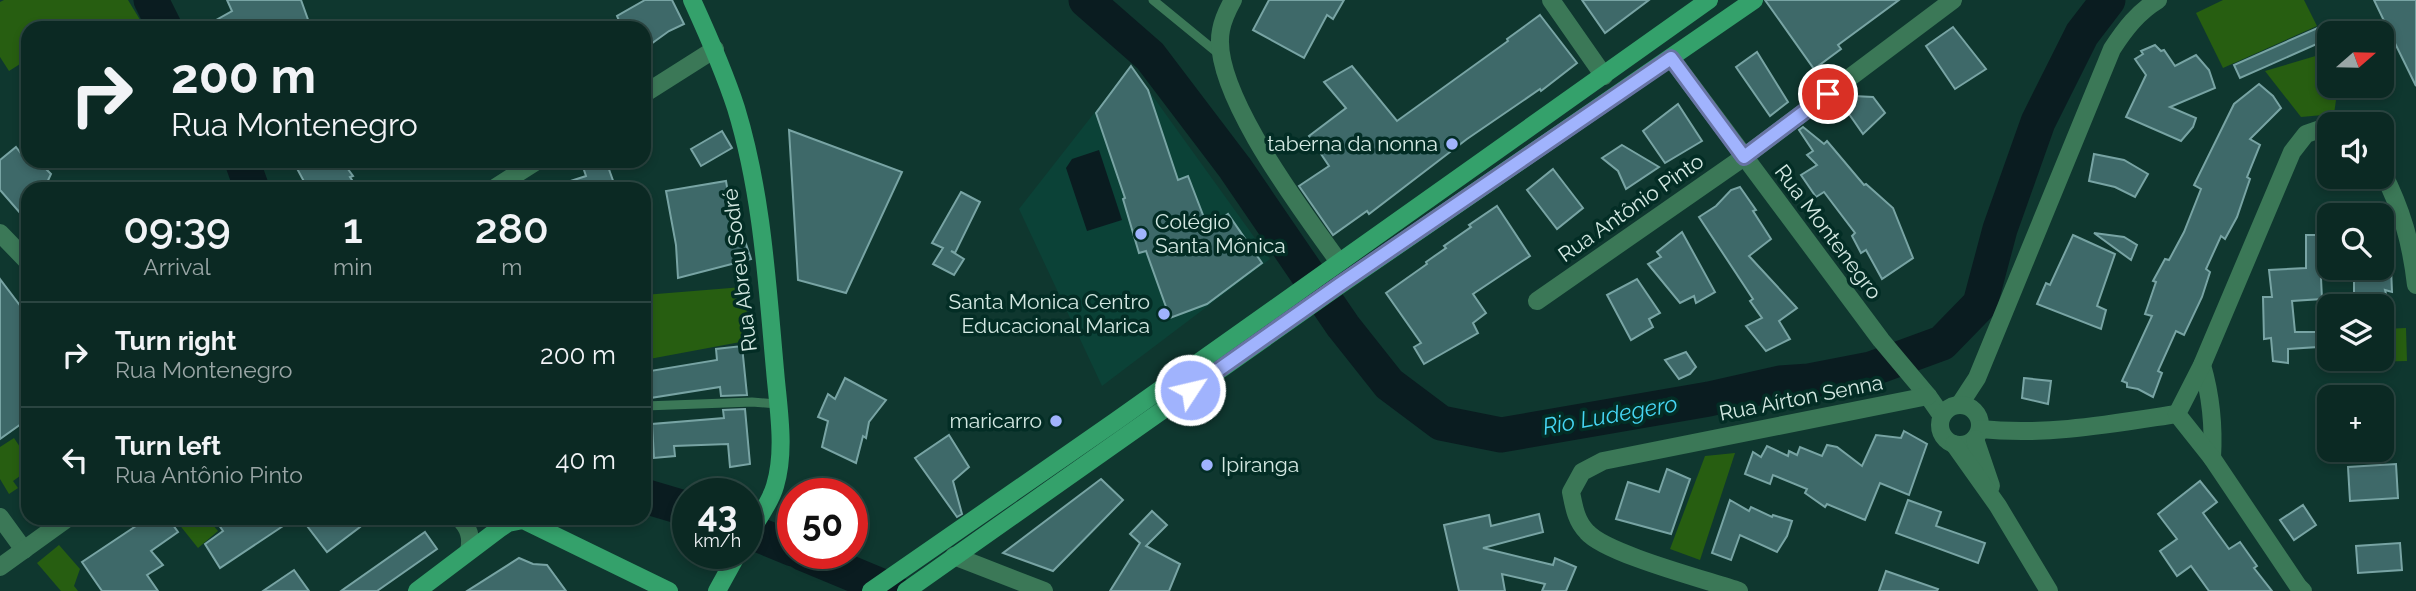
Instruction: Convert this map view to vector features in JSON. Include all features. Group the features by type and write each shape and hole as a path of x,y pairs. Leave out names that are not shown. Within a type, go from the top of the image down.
{"main road":[{"name":"Rua Abreu Sodré","path":"692,0 715,49 736,108 761,222 777,404 779,464 773,492 763,509"},
{"path":"871,591 1116,421 1284,299 1709,0"},
{"path":"906,591 1339,285 1754,0"},
{"path":"417,591 505,525"},
{"path":"533,525 669,591"},
{"path":"719,587 729,569"},
{"path":"637,575 649,591"}],"street":[{"path":"1234,0 1220,31 1221,55 1241,110 1265,156 1334,266"},
{"path":"1551,0 1604,76"},
{"name":"Rua Antônio Pinto","path":"1537,301 1744,157 1953,0"},
{"path":"2049,591 1998,506 1940,428 1977,378 2112,49 2139,14 2158,0"},
{"path":"651,90 715,49"},
{"name":"Rua Montenegro","path":"1671,58 1908,375 1928,396 1956,409"},
{"path":"2177,414 2202,365 2292,152 2306,134 2317,130"},
{"path":"504,182 526,168"},
{"path":"2390,189 2412,247 2416,285"},
{"path":"0,233 21,255"},
{"path":"2202,365 2213,414 2212,458"},
{"name":"Rua Aírton Senna","path":"1739,591 1610,548 1588,534 1576,516 1571,492 1582,472 1603,461 1928,396"},
{"path":"1956,409 1979,417 1978,434 1998,506"},
{"path":"1954,444 1966,444 1978,434 2062,431 2177,414"},
{"path":"2177,414 2212,458 2303,591"},
{"path":"0,517 24,550"},
{"path":"0,567 58,525"},
{"path":"465,525 470,536 469,551"},
{"path":"954,556 1044,591"}],"lane":[{"path":"1153,0 1221,55"},
{"path":"651,407 740,402 777,404"}],"shaded area":[{"name":"Colégio Santa Mônica","path":"1131,66 1270,259 1102,386 1019,209"},
{"path":"1099,150 1122,220 1087,231 1066,168 1072,159"}],"green space":[{"path":"128,0 141,21 21,21 21,63 9,71 0,57 0,2"},
{"path":"2223,0 2304,0 2317,26 2223,68 2196,13"},
{"path":"2317,56 2317,98 2336,98 2334,112 2317,112 2317,116 2301,117 2265,71"},
{"path":"743,287 751,340 651,359 651,294"},
{"path":"2394,328 2406,328 2407,361 2394,361"},
{"path":"14,438 21,448 20,476 13,481 18,488 9,494 0,479 0,447"},
{"path":"1735,453 1700,560 1670,549 1705,456"},
{"path":"180,525 213,525 218,531 198,548"},
{"path":"59,545 80,569 74,586 78,591 61,591 37,563"}],"building":[{"path":"227,0 301,0 308,21 214,21 232,11"},
{"path":"645,0 672,0 684,24 651,44 651,21 619,21 617,16"},
{"path":"1269,0 1344,0 1333,19 1327,15 1304,58 1253,30"},
{"path":"1582,0 1649,0 1605,33"},
{"path":"1765,0 1899,0 1838,45 1841,49 1814,69"},
{"path":"2374,0 2416,0 2416,86 2394,41 2394,21 2384,21"},
{"path":"1540,15 1577,63 1541,91 1540,89 1467,139 1369,214 1367,211 1333,235 1299,186 1329,166 1309,136 1346,108 1324,82 1352,66 1397,121"},
{"path":"1953,27 1986,69 1955,89 1926,46"},
{"path":"2317,28 2317,44 2240,78 2234,65"},
{"path":"2155,45 2161,51 2164,50 2175,66 2196,55 2209,70 2215,88 2170,107 2196,118 2193,127 2181,141 2126,117 2146,75 2135,59 2143,54 2141,51"},
{"path":"1757,52 1788,102 1770,116 1736,67"},
{"path":"1131,66 1148,90 1178,180 1188,176 1208,228 1228,214 1262,263 1207,304 1170,318 1146,251 1139,253 1123,199 1125,198 1096,113"},
{"path":"2259,84 2273,96 2281,108 2250,139 2260,145 2247,177 2250,179 2237,217 2225,239 2221,236 2206,269 2210,272 2202,297 2184,335 2176,331 2158,371 2162,373 2153,397 2127,387 2127,383 2122,381 2152,316 2145,314 2156,282 2153,281 2165,259 2169,260 2184,232 2201,189 2194,185 2234,104"},
{"path":"1853,96 1873,97 1885,113 1863,134 1842,104"},
{"path":"1678,104 1702,141 1665,163 1643,131"},
{"path":"1803,127 1824,144 1827,141 1864,185 1893,208 1913,258 1882,279 1866,250 1861,253 1852,236 1855,233 1824,192 1816,197 1801,175 1817,165 1807,155 1813,151 1799,130"},
{"path":"789,130 902,172 846,293 798,280"},
{"path":"722,131 732,148 701,166 691,149"},
{"path":"1622,145 1659,167 1626,189 1618,171 1602,158"},
{"path":"16,147 21,153 21,168 45,168 51,174 47,182 21,182 21,214 0,190 0,160"},
{"path":"2094,154 2124,160 2148,174 2135,197 2115,187 2089,181"},
{"path":"297,168 347,168 353,176 350,177 353,182 304,182"},
{"path":"583,168 608,168 614,182 567,182 586,176"},
{"path":"1553,169 1583,208 1557,229 1527,190"},
{"path":"726,181 735,233 742,232 751,259 678,278 676,245 666,191"},
{"path":"1740,187 1771,239 1749,256 1797,308 1779,321 1790,339 1766,351 1746,326 1762,318 1750,301 1753,299 1699,217 1716,206 1731,190"},
{"path":"961,192 980,202 955,253 951,251 964,259 954,275 933,264 943,248 932,243"},
{"path":"1497,206 1530,256 1473,294 1486,313 1473,323 1478,333 1424,364 1414,347 1421,343 1386,293 1427,264 1426,262 1446,248 1444,246 1471,227 1469,225"},
{"path":"1682,232 1715,292 1696,303 1694,296 1680,303 1648,264 1661,257 1657,252"},
{"path":"2094,233 2124,237 2137,245 2131,260"},
{"path":"2073,235 2115,254 2097,306 2106,310 2101,329 2037,304 2046,283 2050,285"},
{"path":"2306,235 2317,235 2317,280 2321,280 2322,294 2317,294 2317,299 2292,301 2295,332 2317,332 2317,347 2288,349 2288,363 2273,361 2271,338 2264,339 2263,297 2272,297 2269,270 2306,268"},
{"path":"0,279 21,307 21,424 0,439"},
{"path":"1637,279 1660,313 1649,319 1653,327 1631,340 1607,295"},
{"path":"2354,280 2392,280 2392,292 2385,290 2386,294 2354,294"},
{"path":"742,346 747,395 721,396 720,387 651,398 651,371 717,360 716,349"},
{"path":"1686,352 1696,367 1690,374 1679,379 1665,360"},
{"path":"845,378 886,400 869,422 856,463 822,447 828,421 818,417 828,394 835,399"},
{"path":"2024,378 2051,381 2048,404 2022,398"},
{"path":"745,409 750,464 730,467 728,444 674,446 675,456 654,458 652,424 724,418 723,410"},
{"path":"1904,431 1927,444 1909,495 1880,483 1865,520 1827,504 1825,507 1805,493 1807,489 1773,475 1770,484 1745,474 1753,452 1761,457 1767,446 1788,456 1789,451 1797,455 1800,447 1822,456 1827,445 1837,447 1862,466 1876,435 1901,438"},
{"path":"949,435 969,467 953,481 962,514 957,517 915,458"},
{"path":"2396,464 2398,498 2350,501 2348,467"},
{"path":"1667,469 1690,479 1671,534 1616,519 1628,482 1659,492"},
{"path":"1101,479 1123,500 1053,571 1003,553"},
{"path":"2200,481 2217,502 2203,513 2229,549 2240,542 2257,566 2254,568 2272,591 2209,591 2191,566 2177,576 2160,551 2177,539 2158,514"},
{"path":"1730,500 1749,511 1751,507 1772,517 1773,515 1792,521 1777,552 1740,535 1731,560 1712,553"},
{"path":"1908,500 1941,512 1936,526 1985,543 1978,563 1896,533"},
{"path":"2303,505 2316,525 2294,540 2280,520"},
{"path":"1152,511 1167,525 1146,546 1180,564 1169,591 1110,591 1140,543 1130,534"},
{"path":"1539,514 1543,532 1483,548 1553,565 1555,558 1576,567 1566,591 1542,591 1545,584 1502,574 1505,591 1459,591 1444,525 1489,515 1491,526"},
{"path":"138,525 173,525 178,532 151,551 163,565 147,575 158,591 102,591 82,562"},
{"path":"219,525 284,525 220,568 205,544 223,531"},
{"path":"306,525 358,525 360,527 327,552"},
{"path":"425,532 437,549 377,591 341,591"},
{"path":"2400,543 2402,570 2358,573 2356,546"},
{"path":"519,558 533,564 547,565 566,591 467,591"},
{"path":"294,570 309,591 263,591"},
{"path":"1886,571 1938,589 1879,591"}],"waterway":[{"path":"151,0 162,21"},
{"name":"Rio Ludegero","path":"1086,0 1150,56 1235,168 1343,326 1389,384 1441,423 1501,435 1709,399 1780,383 1809,381 1871,369 1942,343 1980,304 2000,229 2038,122 2082,34 2108,0"},
{"path":"244,168 250,182"},
{"path":"651,498 672,504"},
{"path":"763,537 777,542"},
{"path":"840,569 893,591"}],"place":[{"name":"taberna da nonna","path":"1452,144"},
{"name":"Colégio Santa Mônica","path":"1141,234"},
{"name":"Santa Monica Centro Educacional Marica","path":"1164,314"},
{"name":"maricarro","path":"1056,421"},
{"name":"Ipiranga","path":"1207,465"}],"route":[{"path":"1190,390 1671,58 1744,157 1828,94"}]}
